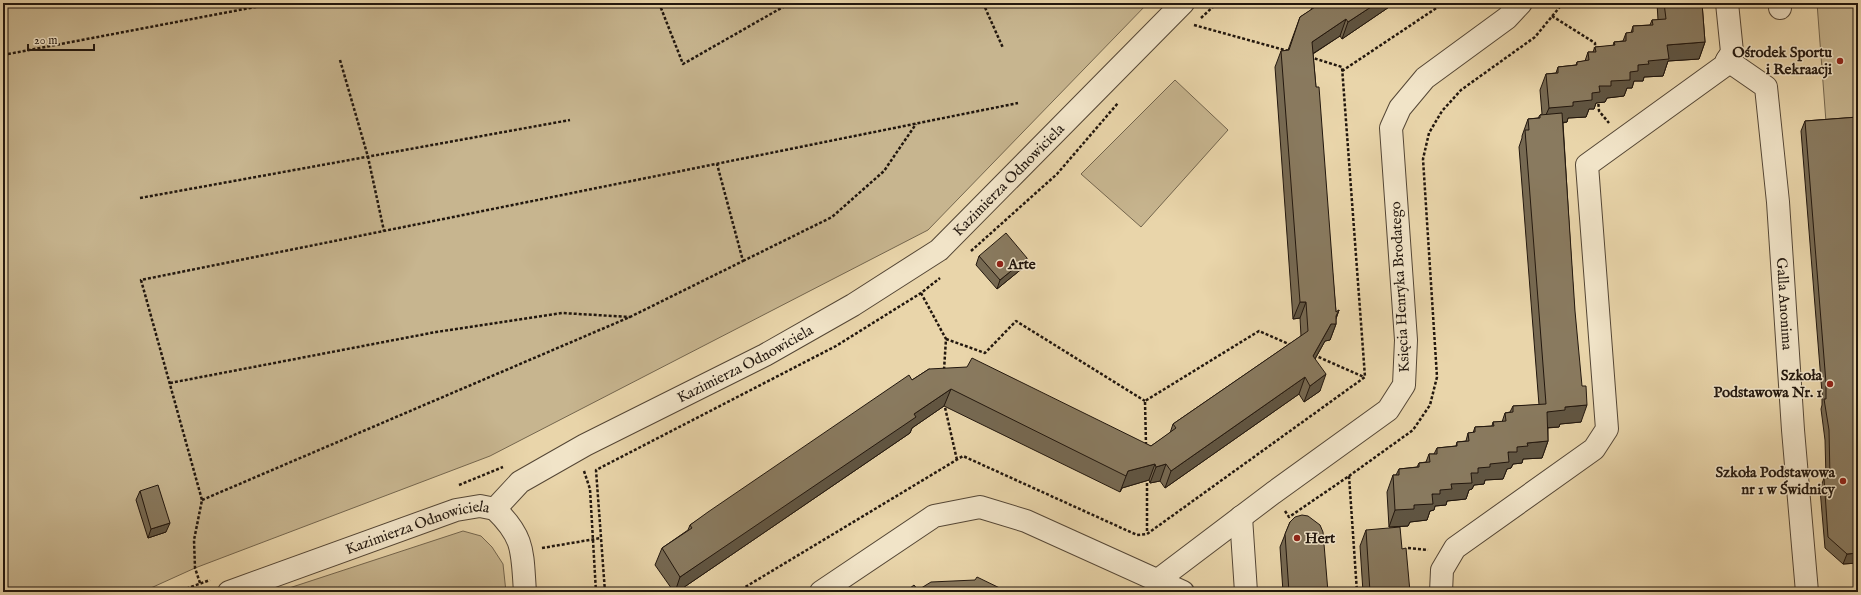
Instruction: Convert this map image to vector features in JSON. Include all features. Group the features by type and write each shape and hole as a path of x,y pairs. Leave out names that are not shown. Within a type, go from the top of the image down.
{"street":[{"name":"Kazimierza Odnowiciela","path":"229,592 456,510 480,506 495,509 520,482 585,445 765,355 853,306 939,250 1182,3"},
{"name":"Księcia Henryka Brodatego","path":"1158,580 1273,493 1388,410 1404,384 1406,340 1391,128 1400,108 1425,78 1507,18 1521,3"},
{"path":"1440,592 1442,570 1455,548 1594,449 1607,429 1586,165 1724,66 1732,52 1727,3"},
{"name":"Galla Anonima","path":"1727,60 1766,87 1778,202 1793,430 1807,592"},
{"path":"821,592 934,516 980,507 1026,521 1183,592"},
{"path":"495,509 510,523 517,535 522,551 525,592"},
{"path":"1241,517 1246,592"}],"path":[{"path":"3,55 276,3"},
{"path":"659,3 683,64 790,3"},
{"path":"983,3 1003,48"},
{"path":"1200,18 1217,3"},
{"path":"1342,71 1444,3"},
{"path":"1273,493 1289,517 1413,430 1430,405 1437,377 1423,159 1429,133 1442,111 1461,90 1535,36 1563,3"},
{"path":"1552,16 1595,43 1596,58"},
{"path":"1189,29 1195,24 1290,52"},
{"path":"1305,56 1342,67 1365,377"},
{"path":"340,60 368,157 384,231"},
{"path":"1598,96 1599,111 1613,128"},
{"path":"970,253 1057,174 1119,102"},
{"path":"177,592 200,583 195,568 194,540 202,500 141,280 1018,103"},
{"path":"140,198 570,120"},
{"path":"202,500 630,317 832,217 884,171 916,124"},
{"path":"717,164 743,260"},
{"path":"605,592 596,470 836,346 921,293 946,273"},
{"path":"921,293 946,339 944,376"},
{"path":"170,384 436,332 562,313 630,317"},
{"path":"946,339 985,353 1016,321 1145,401"},
{"path":"1145,401 1259,330 1294,346"},
{"path":"1308,352 1365,377"},
{"path":"737,592 963,456 1137,535 1147,534 1365,377"},
{"path":"943,398 957,460"},
{"path":"1145,401 1146,448"},
{"path":"583,467 590,489 596,592"},
{"path":"1146,471 1147,534"},
{"path":"1348,476 1357,592"},
{"path":"522,551 601,538"},
{"path":"1408,548 1432,550"}],"shaded area":[{"path":"3,3 1148,3 928,230 490,456 195,568 142,592 3,592"},
{"name":"Ośrodek Sportu i Rekraacji","path":"1817,3 1858,3 1858,120 1826,122"},
{"path":"1175,80 1228,130 1141,227 1081,174"},
{"path":"463,531 481,536 492,547 503,564 506,592 277,592"}],"building":[{"path":"1316,3 1377,3 1348,22 1346,19 1312,42 1316,87 1319,87 1336,312 1339,310 1336,316 1336,324 1331,324 1313,356 1326,374 1310,386 1305,377 1171,471 1166,464 1156,467 1155,464 1128,471 1126,476 951,389 914,414 916,417 680,577 662,548 692,528 690,525 708,512 909,375 912,380 929,369 967,367 972,358 1151,446 1176,428 1173,424 1308,331 1306,302 1300,302 1281,51 1289,50 1300,17 1318,5"},
{"path":"1664,3 1702,3 1705,42 1667,45 1669,59 1648,61 1649,64 1638,65 1638,71 1630,72 1630,80 1611,81 1611,86 1599,86 1600,92 1592,93 1592,100 1573,102 1573,106 1549,108 1546,74 1558,73 1558,67 1577,65 1577,62 1589,60 1588,52 1596,52 1595,47 1615,45 1614,42 1626,41 1626,33 1633,32 1633,26 1653,25 1652,20 1666,19"},
{"path":"1562,113 1575,311 1582,386 1586,386 1587,405 1565,407 1565,410 1547,412 1548,441 1527,443 1528,446 1517,447 1517,452 1508,452 1509,462 1490,464 1490,467 1478,468 1478,473 1471,473 1472,483 1451,484 1452,489 1440,490 1440,494 1432,494 1433,504 1414,505 1414,509 1395,510 1393,475 1399,475 1399,469 1419,467 1419,463 1430,462 1429,454 1437,454 1437,448 1457,446 1457,442 1469,441 1468,433 1475,432 1475,427 1494,426 1493,422 1506,421 1505,413 1513,412 1513,406 1546,404 1525,130 1529,130 1528,119 1540,118 1540,115"},
{"path":"1858,117 1858,553 1847,554 1828,537 1824,478 1830,478 1829,430 1824,399 1826,399 1826,383 1805,121"},
{"path":"1006,233 1027,258 1000,280 979,256"},
{"path":"158,485 170,523 151,529 140,491"},
{"path":"1302,515 1308,516 1320,525 1323,532 1328,592 1289,592 1285,534 1290,522 1295,517"},
{"path":"1400,527 1402,549 1406,548 1410,592 1370,592 1366,530"},
{"path":"977,577 1008,592 905,592 914,585 918,590 931,582 975,580"}],"place":[{"name":"Ośrodek Sportu i Rekraacji","path":"1840,61"},
{"name":"Arte","path":"1000,264"},
{"name":"Szkoła Podstawowa Nr. 1","path":"1830,384"},
{"name":"Szkoła Podstawowa nr 1 w Świdnicy","path":"1843,481"},
{"name":"Hert","path":"1297,538"}]}
